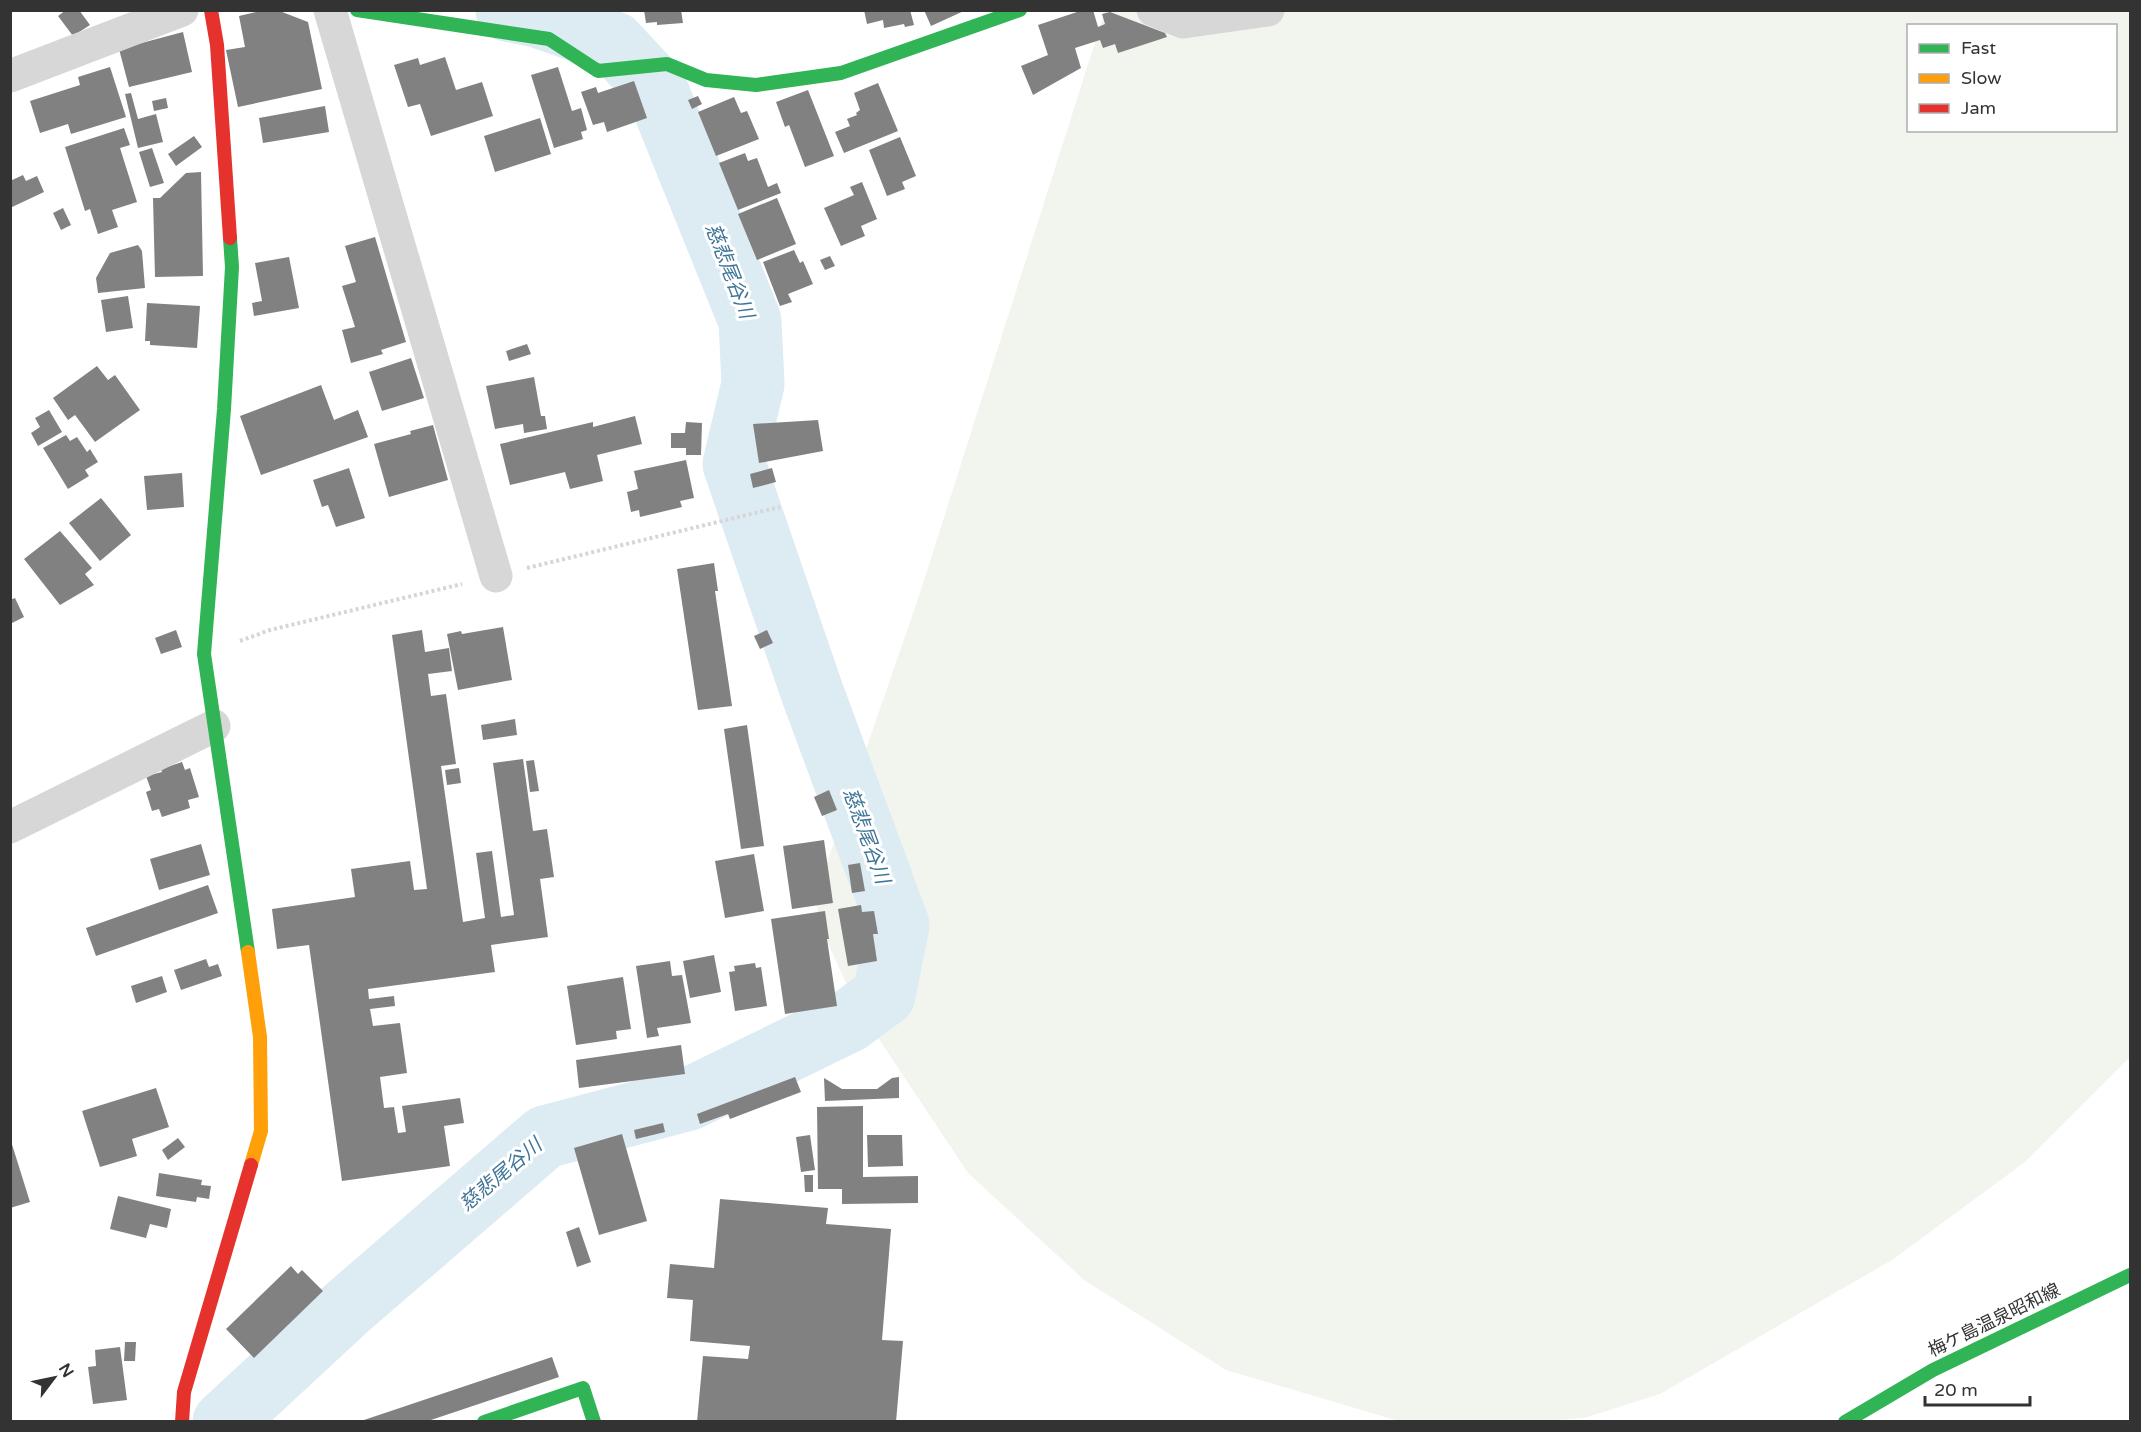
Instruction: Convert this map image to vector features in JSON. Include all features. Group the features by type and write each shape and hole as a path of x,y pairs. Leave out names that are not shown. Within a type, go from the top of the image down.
{"street":[{"path":"10,76 182,10"},
{"path":"182,1422 184,1392 261,1131 260,1037 204,654 224,409 232,267 225,140 217,45 211,10"},
{"path":"330,10 496,576"},
{"path":"357,10 549,39 598,71 667,64 706,80 756,85 841,73 1020,10"},
{"path":"1153,10 1184,22 1268,10"},
{"path":"10,827 214,726"},
{"name":"梅ケ島温泉昭和線","path":"1845,1422 1933,1370 2130,1275"},
{"path":"484,1422 583,1388 594,1422"}],"shaded area":[{"path":"1105,11 2130,11 2130,1057 2025,1162 1892,1260 1660,1394 1584,1418 1534,1422 1399,1421 1226,1370 1084,1280 968,1173 855,1003 821,928 815,897 920,593"}],"building":[{"path":"66,10 79,10 90,25 73,36 58,16"},
{"path":"265,10 277,10 308,22 322,89 238,107 226,50 245,47 239,16"},
{"path":"644,10 681,10 683,23 657,25 657,22 646,23"},
{"path":"864,10 910,10 914,25 905,27 904,24 884,28 883,20 867,24"},
{"path":"924,10 966,10 931,26"},
{"path":"1083,10 1093,10 1098,27 1105,24 1102,14 1110,12 1165,33 1167,37 1118,53 1115,44 1103,48 1100,40 1075,48 1081,68 1033,95 1021,66 1048,55 1038,25"},
{"path":"183,32 192,72 129,87 119,49"},
{"path":"445,57 456,90 482,82 493,116 431,136 420,104 408,107 394,65 418,58 420,65"},
{"path":"110,67 126,117 71,134 68,124 40,133 30,101 80,85 78,77"},
{"path":"558,67 572,111 581,108 587,130 581,132 583,139 554,148 531,75"},
{"path":"634,81 647,118 607,132 604,122 593,125 581,92 596,87 598,93"},
{"path":"878,83 898,131 844,153 835,132 850,126 847,119 857,115 856,113 860,110 854,93"},
{"path":"808,90 834,156 805,167 789,125 785,127 776,102"},
{"path":"131,93 138,119 156,114 163,142 138,148 125,94"},
{"path":"698,96 702,104 692,109 688,100"},
{"path":"734,97 741,113 747,111 759,139 716,156 698,112"},
{"path":"166,98 168,108 154,111 152,101"},
{"path":"325,106 329,132 263,143 259,118"},
{"path":"540,118 551,154 495,172 484,136"},
{"path":"124,128 130,145 120,148 137,202 112,210 118,227 98,234 90,209 85,211 65,147"},
{"path":"194,136 202,147 176,166 168,154"},
{"path":"900,137 916,176 902,182 905,189 887,196 869,150"},
{"path":"152,148 164,183 150,187 139,152"},
{"path":"745,153 748,161 757,158 768,187 777,183 781,193 738,210 719,163"},
{"path":"201,172 203,276 155,277 153,198 160,198 186,173"},
{"path":"23,175 26,181 37,176 44,192 10,208 10,181"},
{"path":"862,182 877,219 861,226 865,236 841,246 824,208 854,195 850,187"},
{"path":"777,198 796,244 757,260 738,214"},
{"path":"63,208 71,225 61,230 53,213"},
{"path":"375,237 406,342 381,350 383,354 351,363 342,330 355,327 342,286 356,282 345,246"},
{"path":"138,245 142,251 145,288 98,293 96,278 110,253"},
{"path":"794,250 800,263 803,261 813,284 788,294 792,302 780,306 763,262"},
{"path":"830,256 835,266 825,270 820,260"},
{"path":"289,257 299,308 254,316 252,303 262,301 255,263"},
{"path":"128,296 133,328 106,332 101,300"},
{"path":"147,303 200,306 197,348 150,345 150,341 145,341"},
{"path":"527,344 531,354 509,361 506,351"},
{"path":"411,358 424,398 382,411 369,372"},
{"path":"97,366 108,380 115,375 140,410 95,442 75,415 68,420 53,398"},
{"path":"534,377 541,416 545,416 547,429 524,433 523,424 495,429 486,386"},
{"path":"321,385 334,420 358,410 368,437 261,475 240,416"},
{"path":"49,410 62,432 38,446 31,433 40,427 35,418"},
{"path":"635,416 642,444 597,455 603,481 570,489 565,472 510,485 500,444 593,422 593,427"},
{"path":"818,420 823,451 759,463 753,424"},
{"path":"686,422 702,423 701,455 686,455 686,448 671,448 671,433 685,433"},
{"path":"433,425 448,480 389,497 374,444 411,434 410,431"},
{"path":"66,435 70,441 77,437 87,452 90,449 98,462 85,470 89,476 68,489 43,448"},
{"path":"686,460 694,498 680,501 682,507 640,517 639,510 631,512 627,492 638,489 634,471"},
{"path":"349,468 365,518 336,527 328,505 322,507 313,480"},
{"path":"772,468 776,482 753,488 750,474"},
{"path":"182,473 184,507 147,510 144,476"},
{"path":"101,498 131,535 100,561 69,523"},
{"path":"60,531 92,568 85,574 94,585 60,605 24,559"},
{"path":"714,563 718,591 715,591 732,706 698,710 677,569"},
{"path":"15,598 24,617 10,624 10,600"},
{"path":"503,627 512,680 458,690 447,634 461,631 462,634"},
{"path":"176,630 182,647 161,654 155,638"},
{"path":"422,630 425,652 449,648 452,671 428,674 431,696 446,694 456,764 441,766 463,922 485,918 476,853 492,851 501,917 514,915 493,763 523,759 533,831 547,829 554,877 540,879 548,937 491,945 495,972 368,989 369,999 394,996 395,1006 370,1009 373,1026 400,1023 407,1073 380,1077 384,1108 394,1107 398,1133 406,1132 402,1106 460,1098 464,1123 444,1126 450,1166 342,1181 309,945 277,949 272,909 355,897 351,869 410,861 414,890 427,889 392,635"},
{"path":"767,630 773,643 760,649 754,636"},
{"path":"515,719 517,735 483,740 481,725"},
{"path":"747,725 764,846 741,849 724,729"},
{"path":"534,760 539,791 530,792 526,761"},
{"path":"182,762 185,770 190,768 199,797 188,800 190,808 162,817 159,809 152,811 146,792 151,790 146,776 162,772 161,769"},
{"path":"459,768 461,783 447,785 445,770"},
{"path":"829,790 837,810 822,816 814,797"},
{"path":"824,840 833,903 792,909 783,846"},
{"path":"201,844 210,875 159,890 150,859"},
{"path":"754,854 764,911 725,918 715,861"},
{"path":"860,863 865,891 852,893 848,865"},
{"path":"208,885 218,913 96,956 86,928"},
{"path":"861,905 862,912 874,911 878,934 873,934 877,961 848,966 838,909"},
{"path":"825,911 837,1006 785,1014 771,919"},
{"path":"714,955 721,992 690,998 683,961"},
{"path":"206,959 209,967 218,964 222,976 181,990 174,970"},
{"path":"670,961 672,976 682,975 691,1023 657,1028 659,1036 647,1038 636,966"},
{"path":"755,963 756,968 761,967 767,1006 735,1011 729,972 735,971 734,966"},
{"path":"162,976 167,992 136,1003 131,986"},
{"path":"623,977 631,1029 616,1031 617,1039 576,1045 567,986"},
{"path":"681,1045 685,1074 579,1088 576,1060"},
{"path":"795,1077 801,1092 730,1119 728,1114 700,1124 697,1114"},
{"path":"899,1077 899,1098 825,1101 824,1078 842,1089 877,1089 892,1078"},
{"path":"156,1088 169,1127 132,1139 137,1156 100,1167 82,1111"},
{"path":"863,1106 863,1177 918,1176 918,1203 842,1204 842,1189 818,1189 817,1107"},
{"path":"663,1123 665,1132 636,1139 634,1130"},
{"path":"622,1134 647,1221 599,1235 574,1148"},
{"path":"810,1135 815,1170 801,1172 796,1137"},
{"path":"867,1135 902,1135 903,1166 868,1167"},
{"path":"10,1138 30,1202 10,1208"},
{"path":"178,1138 185,1147 168,1160 162,1150"},
{"path":"159,1173 202,1180 201,1185 211,1186 209,1199 197,1197 196,1202 156,1196"},
{"path":"804,1175 813,1175 813,1192 805,1192"},
{"path":"118,1196 171,1209 167,1228 150,1224 146,1238 110,1229"},
{"path":"720,1199 828,1208 826,1224 891,1229 882,1340 903,1341 896,1422 697,1422 703,1356 748,1359 750,1346 690,1341 693,1300 667,1298 670,1264 714,1268"},
{"path":"579,1227 591,1262 577,1267 566,1232"},
{"path":"291,1266 298,1274 302,1270 323,1291 254,1358 226,1329"},
{"path":"125,1342 136,1342 135,1361 124,1361"},
{"path":"120,1347 127,1400 93,1404 88,1367 96,1366 95,1350"},
{"path":"552,1357 559,1377 425,1422 358,1422"}],"waterway":[{"name":"慈悲尾谷川","path":"224,1422 347,1308 545,1137 689,1099 849,1021 884,995 898,925 812,692 734,464 753,384 750,321 656,88 614,43 537,16 507,10"}],"traffic: fast":[{"path":"357,10 549,39 598,71 667,64 706,80 756,85 841,73 1020,10"},
{"path":"230,238 232,267 224,409 204,654 248,952"},
{"path":"1845,1422 1933,1370 2130,1275"},
{"path":"484,1422 583,1388 594,1422"}],"traffic: slow":[{"path":"248,952 260,1037 261,1131 251,1165"}],"traffic: jam":[{"path":"211,10 217,45 230,238"},
{"path":"182,1422 184,1392 251,1165"}]}
